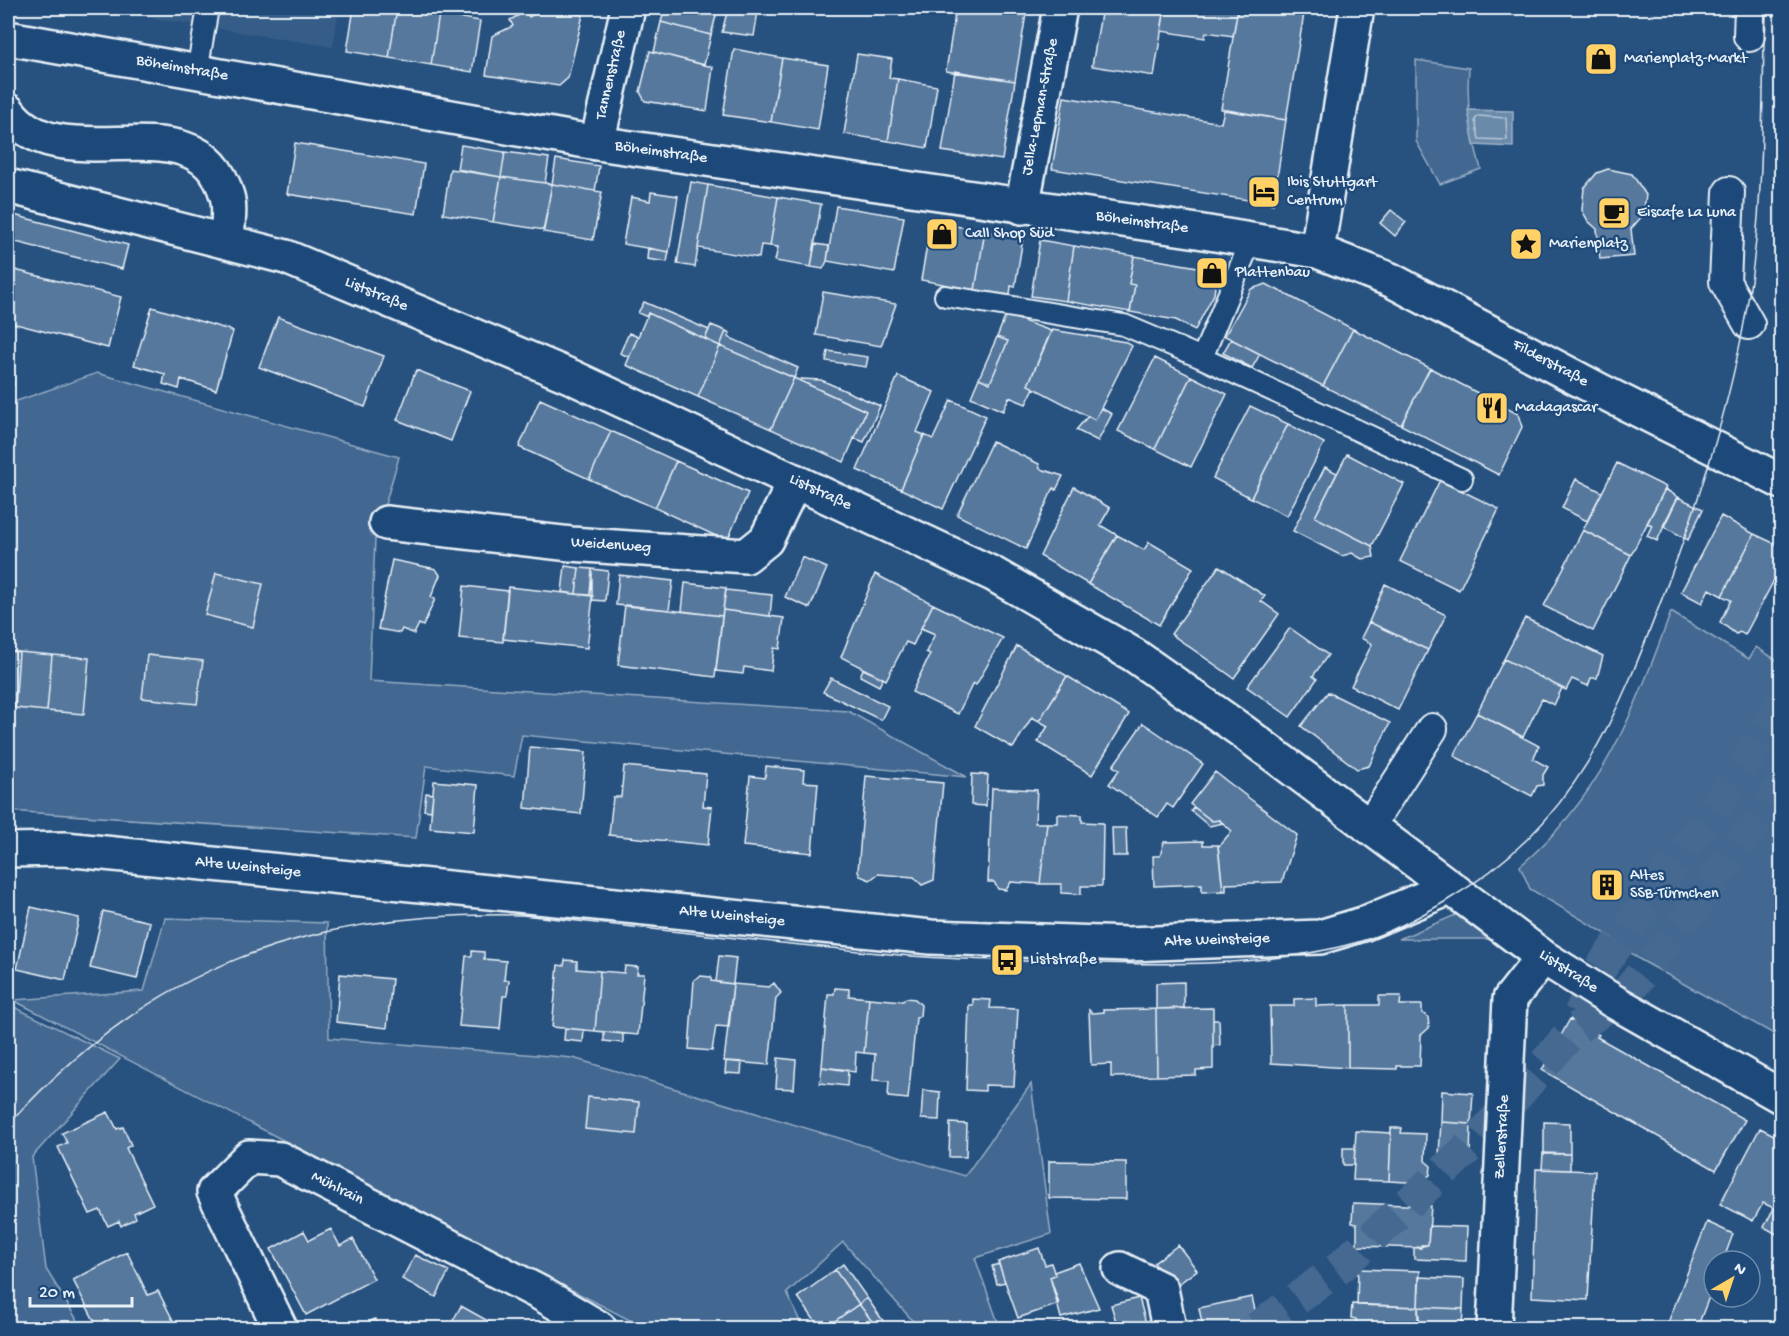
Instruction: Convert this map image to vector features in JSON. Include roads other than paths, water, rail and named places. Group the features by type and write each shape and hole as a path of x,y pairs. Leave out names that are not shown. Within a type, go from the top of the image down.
{"street":[{"name":"Tannenstraße","path":"597,143 628,8"},
{"name":"Jella-Lepman-Straße","path":"1022,207 1060,8"},
{"path":"1317,251 1357,8"},
{"name":"Böheimstraße","path":"8,38 597,143 1317,251"},
{"path":"8,111 25,128 44,138 68,145 159,143 181,147 198,155 216,173 227,196 227,242"},
{"name":"Liststraße","path":"8,186 286,257 539,363 993,574 1134,655 1242,730 1368,828 1543,957 1613,1001 1782,1096"},
{"path":"1729,192 1725,282 1749,324"},
{"name":"Filderstraße","path":"1317,251 1390,280 1773,471"},
{"name":"Weidenweg","path":"386,523 571,543 746,556 766,540 795,481"},
{"path":"1368,828 1432,729"},
{"name":"Alte Weinsteige","path":"8,849 65,849 931,937 1128,944 1320,937 1363,924 1449,888"},
{"name":"Zellerstraße","path":"1494,1329 1510,999 1543,957"},
{"name":"Mühlrain","path":"280,1329 214,1192 249,1157 280,1159 540,1293 599,1329"},
{"path":"1120,1269 1161,1289 1169,1329"}],"lane":[{"path":"197,72 208,8"},
{"path":"1202,358 1251,240"},
{"path":"945,296 1124,325 1202,358 1462,479"}],"water":[{"path":"1468,110 1513,111 1513,147 1474,145"}],"tunnel":[{"path":"1580,1014 1598,972 1751,755 1782,701"},
{"path":"1257,1328 1339,1268 1482,1135 1573,1031 1628,991 1676,932 1782,786"}],"tram line":[{"path":"8,1125 63,1070 119,1024 178,987 239,958 304,937 372,923 445,916 522,915 909,956 1170,964 1252,960 1331,949 1388,931 1446,901 1492,870 1530,836 1562,800 1589,760 1633,673 1685,536 1722,419 1748,299 1760,196 1765,8"}],"place":[{"name":"Marienplatz-Markt","path":"1601,59"},
{"name":"Ibis Stuttgart Centrum","path":"1264,192"},
{"name":"Eiscafe La Luna","path":"1614,213"},
{"name":"Call Shop Süd","path":"942,234"},
{"name":"Marienplatz","path":"1526,244"},
{"name":"Plattenbau","path":"1212,273"},
{"name":"Madagascar","path":"1492,408"},
{"name":"Altes SSB-Türmchen","path":"1607,885"},
{"name":"Liststraße","path":"1007,960"}]}
